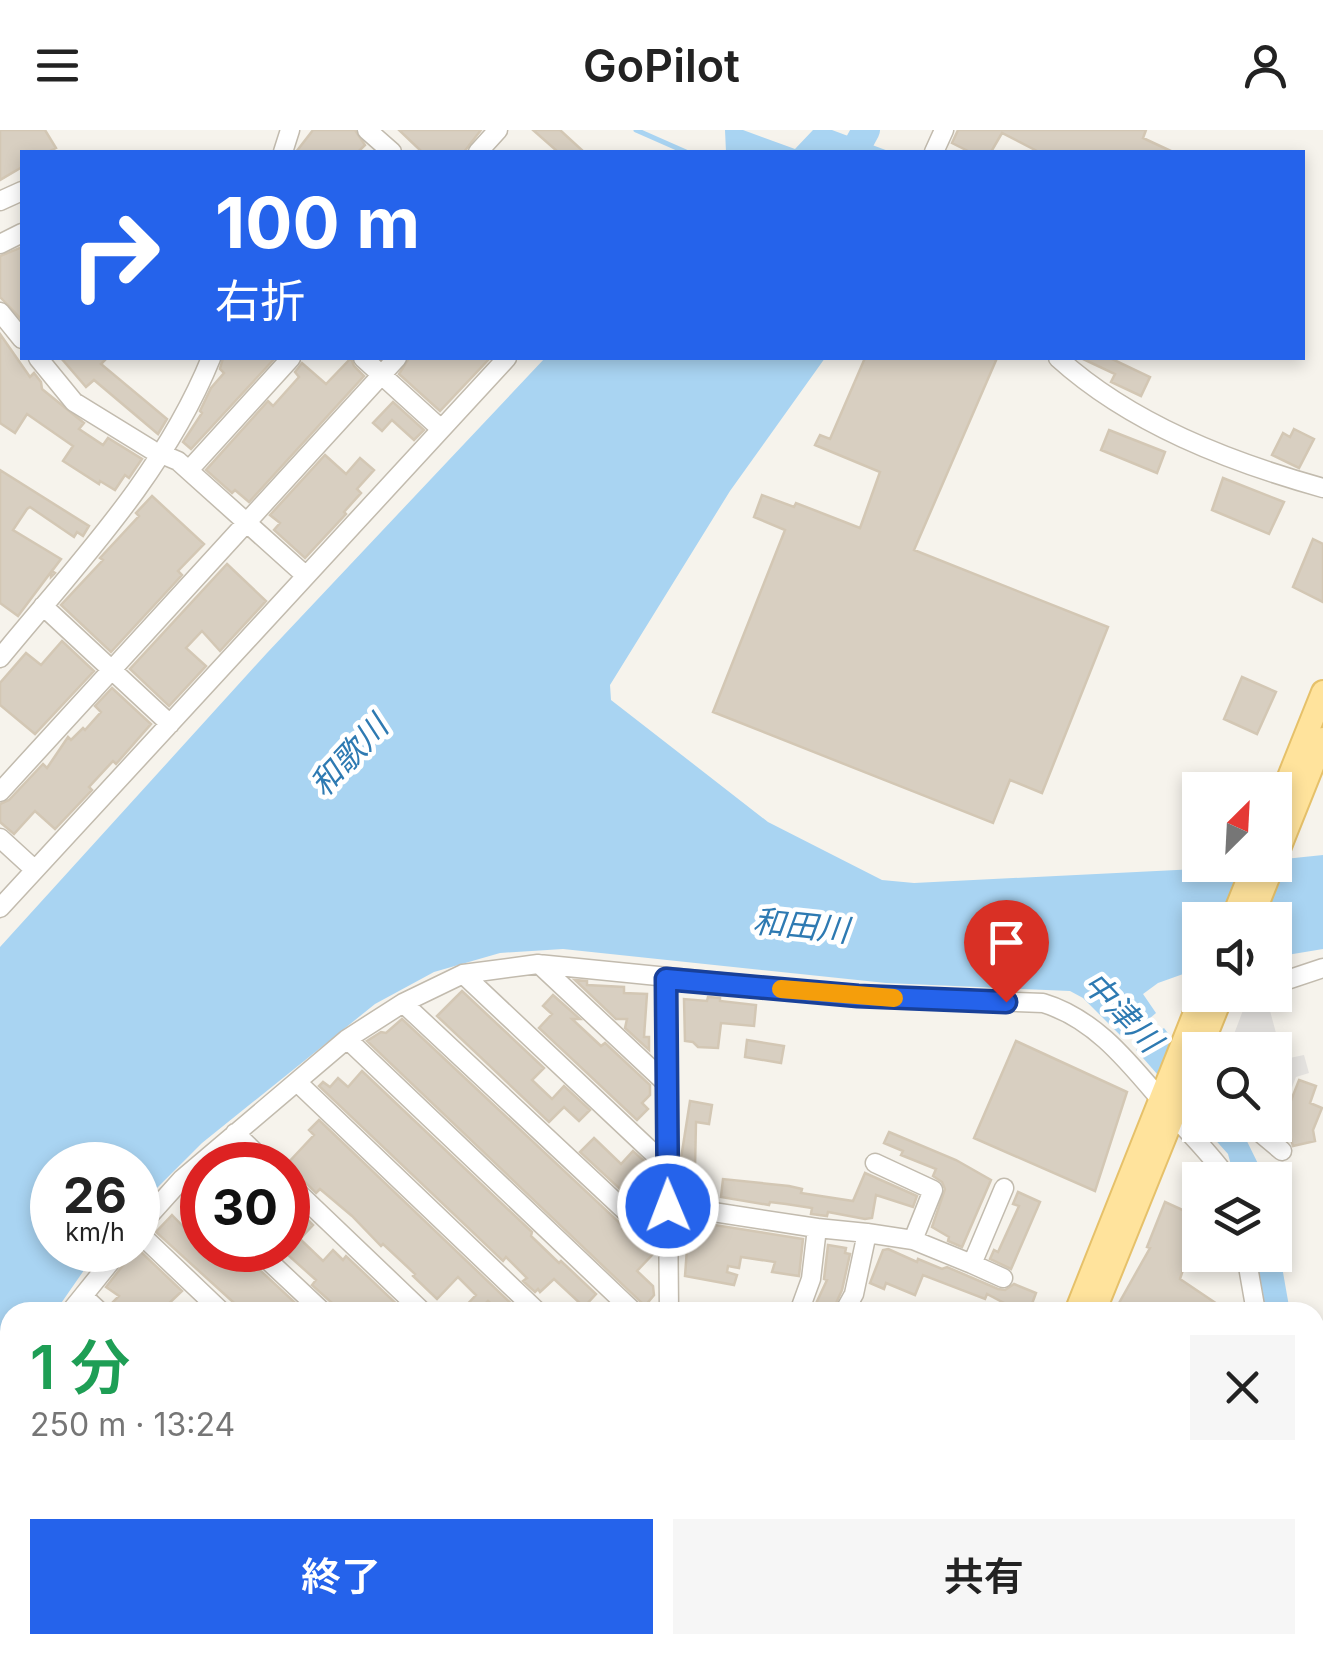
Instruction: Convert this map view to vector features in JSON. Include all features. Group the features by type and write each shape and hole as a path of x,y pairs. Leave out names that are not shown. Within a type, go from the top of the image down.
{"main road":[{"path":"1291,772 1323,692"},
{"path":"1292,817 1323,739"},
{"path":"1080,1302 1182,1074"},
{"path":"1098,1302 1168,1102"}],"street":[{"path":"480,150 498,130"},
{"path":"0,312 20,337"},
{"path":"40,360 74,402 189,470 305,576"},
{"path":"0,658 164,454 210,360"},
{"path":"189,470 289,360"},
{"path":"365,360 441,429"},
{"path":"0,792 395,360"},
{"path":"0,908 505,360"},
{"path":"1061,360 1105,395 1157,424 1260,470 1323,488"},
{"path":"43,606 170,724"},
{"path":"0,838 35,870"},
{"path":"538,964 667,1084"},
{"path":"225,1142 347,1040 404,1003 462,974 538,964 858,996 1043,1003 1068,1010 1116,1050 1168,1102 1216,1162"},
{"path":"1292,978 1323,968"},
{"path":"462,974 667,1162"},
{"path":"666,979 670,1302"},
{"path":"404,1003 668,1250"},
{"path":"347,1040 623,1302"},
{"path":"298,1082 528,1302"},
{"path":"235,1133 244,1142"},
{"path":"1269,1142 1282,1151"},
{"path":"875,1163 933,1190 912,1240"},
{"path":"160,1204 180,1181"},
{"path":"972,1264 1004,1188"},
{"path":"310,1205 412,1302"},
{"path":"668,1206 912,1240 1004,1278"},
{"path":"802,1302 811,1279 816,1228"},
{"path":"850,1302 867,1233"},
{"path":"160,1251 212,1302"},
{"path":"78,1302 102,1272"},
{"path":"280,1272 312,1302"},
{"path":"1249,1272 1254,1302"},
{"path":"83,1296 89,1302"}],"shaded area":[{"path":"1242,1012 1270,1012 1276,1032 1235,1032"},
{"path":"1304,1055 1309,1073 1296,1077 1292,1088 1292,1057"}],"water":[{"path":"725,130 743,130 795,149 813,130 832,130 886,150 726,150"},
{"path":"543,360 824,360 730,491 610,685 611,700 768,822 882,880 914,883 1182,870 1182,882 1292,882 1292,858 1323,855 1323,949 1292,954 1292,902 1182,902 1182,974 1158,983 1143,994 1156,1013 1149,1019 1156,1033 1164,1028 1182,1052 1182,1102 1136,1050 1141,1045 1132,1031 1122,1037 1083,998 1070,991 886,983 563,949 500,953 434,972 375,1004 203,1142 180,1142 180,1165 160,1185 160,1142 30,1142 30,1272 83,1272 62,1302 0,1302 0,947 267,653"},
{"path":"1217,1142 1247,1142 1257,1162 1230,1162"},
{"path":"1258,1272 1283,1272 1288,1302 1263,1302"}],"building":[{"path":"0,130 45,130 56,148 20,150 20,168 0,180"},
{"path":"313,130 355,130 365,145 360,150 298,150"},
{"path":"399,130 481,130 466,150 420,150"},
{"path":"533,130 560,130 582,150 556,150"},
{"path":"958,130 1146,130 1143,138 1169,150 1035,150 1002,133 992,150 966,150 952,143"},
{"path":"20,248 20,318 0,297 0,256"},
{"path":"0,334 30,377 34,373 42,389 84,423 79,429 103,445 108,438 142,459 115,490 63,461 73,446 27,414 15,433 0,423"},
{"path":"63,360 105,360 101,364 167,419 158,434 94,380 86,387"},
{"path":"222,360 273,360 191,449 183,442 202,413 211,388 224,373 220,369"},
{"path":"349,360 364,376 249,502 206,470 268,401 273,406 299,377 295,372 302,363 326,384"},
{"path":"408,360 488,360 440,411 399,374"},
{"path":"864,360 996,360 914,550 1108,627 1042,793 1010,780 993,823 713,712 785,530 754,517 762,495 794,507 796,503 860,528 880,472 815,445 820,435 830,439"},
{"path":"1085,360 1114,360 1150,377 1141,396 1111,382 1115,374"},
{"path":"393,402 424,430 414,440 392,420 382,431 373,423"},
{"path":"1294,429 1314,439 1299,468 1272,455 1283,433 1290,437"},
{"path":"1109,430 1165,452 1157,473 1101,450"},
{"path":"325,455 346,474 360,458 374,470 357,489 361,493 346,514 305,558 274,530 280,523 270,515"},
{"path":"0,470 89,526 83,536 77,532 74,537 30,507 27,509 13,530 61,559 52,571 55,573 51,577 51,572 18,616 0,603"},
{"path":"1223,478 1284,502 1269,534 1212,510"},
{"path":"152,496 204,544 178,571 182,575 111,652 61,605 103,560 100,558"},
{"path":"1313,539 1323,544 1323,602 1293,587"},
{"path":"227,564 266,601 220,651 202,631 186,648 206,666 169,706 130,669"},
{"path":"62,641 94,671 35,734 0,705 0,683 26,653 41,665"},
{"path":"1242,677 1276,692 1257,734 1224,719"},
{"path":"112,688 151,724 116,764 113,761 89,787 92,790 55,829 35,811 14,834 0,822 0,804 9,800 43,764 47,768 68,737 71,740 85,730 101,712 95,706"},
{"path":"575,980 587,981 587,985 624,987 624,993 647,994 644,1037 649,1037 649,1050 625,1028 627,1019 616,1019"},
{"path":"462,991 544,1068 532,1080 552,1099 564,1086 590,1110 579,1121 564,1107 549,1122 437,1016"},
{"path":"553,995 580,1019 572,1019 601,1046 605,1043 650,1085 650,1095 642,1103 648,1109 637,1120 539,1028 552,1014 543,1006"},
{"path":"708,997 756,1005 754,1026 721,1023 718,1048 698,1047 685,1041 684,999 707,1001"},
{"path":"402,1019 624,1227 642,1249 645,1246 653,1254 637,1271 653,1286 654,1295 648,1302 641,1302 367,1041 386,1033"},
{"path":"747,1040 784,1046 781,1063 745,1057"},
{"path":"1016,1041 1127,1092 1095,1191 974,1138"},
{"path":"362,1071 532,1232 531,1236 559,1263 596,1294 589,1302 579,1302 554,1279 535,1292 506,1257 503,1261 319,1086 323,1082 330,1087 338,1078 348,1087"},
{"path":"1299,1080 1316,1086 1310,1103 1322,1108 1313,1130 1315,1141 1293,1146 1292,1098"},
{"path":"690,1101 712,1105 709,1124 696,1122 695,1168 680,1165"},
{"path":"319,1120 510,1302 469,1302 476,1295 458,1277 437,1299 352,1216 320,1189 316,1193 310,1187 307,1142 314,1135 309,1130"},
{"path":"889,1132 956,1160 991,1180 962,1247 932,1227 945,1189 933,1176 936,1169 901,1155 903,1151 884,1143"},
{"path":"594,1138 621,1164 633,1151 651,1167 645,1174 639,1170 621,1190 580,1152"},
{"path":"865,1173 917,1196 913,1207 876,1195 872,1218 865,1219 828,1212 827,1216 811,1214 812,1208 721,1197 723,1179 789,1186 802,1189 801,1193 853,1201"},
{"path":"1018,1192 1040,1202 1011,1269 990,1259 994,1250 998,1252 1019,1206 1013,1204"},
{"path":"1165,1202 1182,1210 1180,1279 1214,1302 1120,1302 1150,1248 1147,1247"},
{"path":"172,1215 180,1223 180,1254 160,1236 160,1228"},
{"path":"689,1221 803,1239 799,1276 772,1272 775,1262 741,1257 739,1268 728,1266 727,1272 737,1275 734,1285 685,1276"},
{"path":"828,1245 846,1248 845,1253 850,1254 837,1302 817,1302 827,1280 824,1279"},
{"path":"310,1249 323,1261 333,1250 343,1260 346,1256 394,1302 331,1302 312,1285 316,1280 307,1272"},
{"path":"883,1250 942,1269 947,1267 998,1289 1005,1290 1014,1284 1036,1293 1033,1302 1002,1302 923,1275 915,1295 886,1283 884,1289 870,1283"},
{"path":"160,1270 182,1291 170,1302 113,1302 119,1296 106,1287 118,1272"},
{"path":"200,1272 262,1272 294,1302 233,1302"}],"waterway":[{"path":"636,130 681,150"},
{"name":"和歌川","path":"855,150 866,130"}],"slow traffic":[{"path":"781,989 894,998"}],"route":[{"path":"668,1206 666,979 858,996 1006,1002"}],"water label":[{"name":"和田川","path":"801,926"},
{"name":"中津川","path":"1122,1012"}]}
